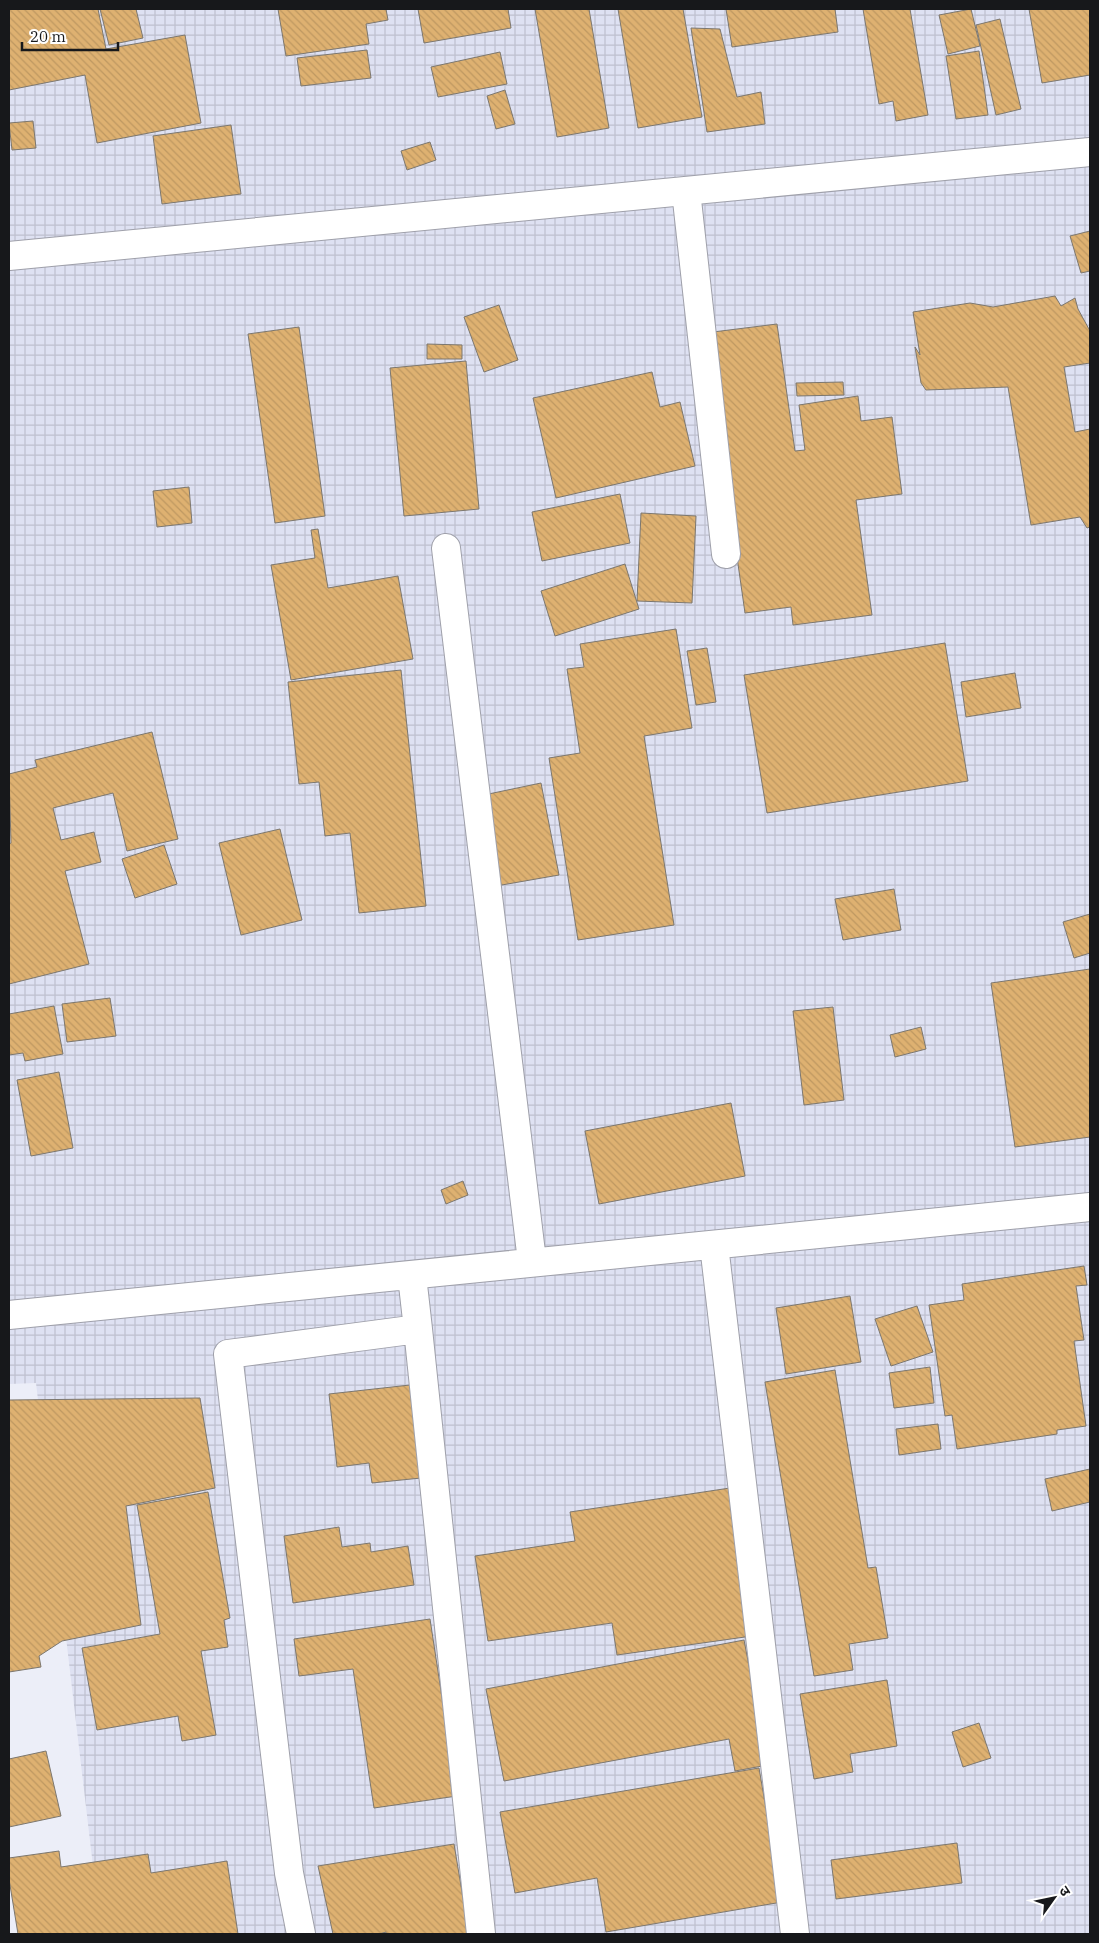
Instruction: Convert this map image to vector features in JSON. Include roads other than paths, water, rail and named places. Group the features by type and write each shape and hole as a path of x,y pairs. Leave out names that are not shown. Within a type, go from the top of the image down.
{"street":[{"path":"9,256 1090,152"},
{"path":"686,191 726,554"},
{"path":"446,548 532,1261"},
{"path":"9,1315 412,1276 532,1261 714,1245 1090,1207"},
{"path":"714,1245 795,1934"},
{"path":"412,1276 481,1934"},
{"path":"302,1934 290,1873 228,1354 418,1329"}]}
